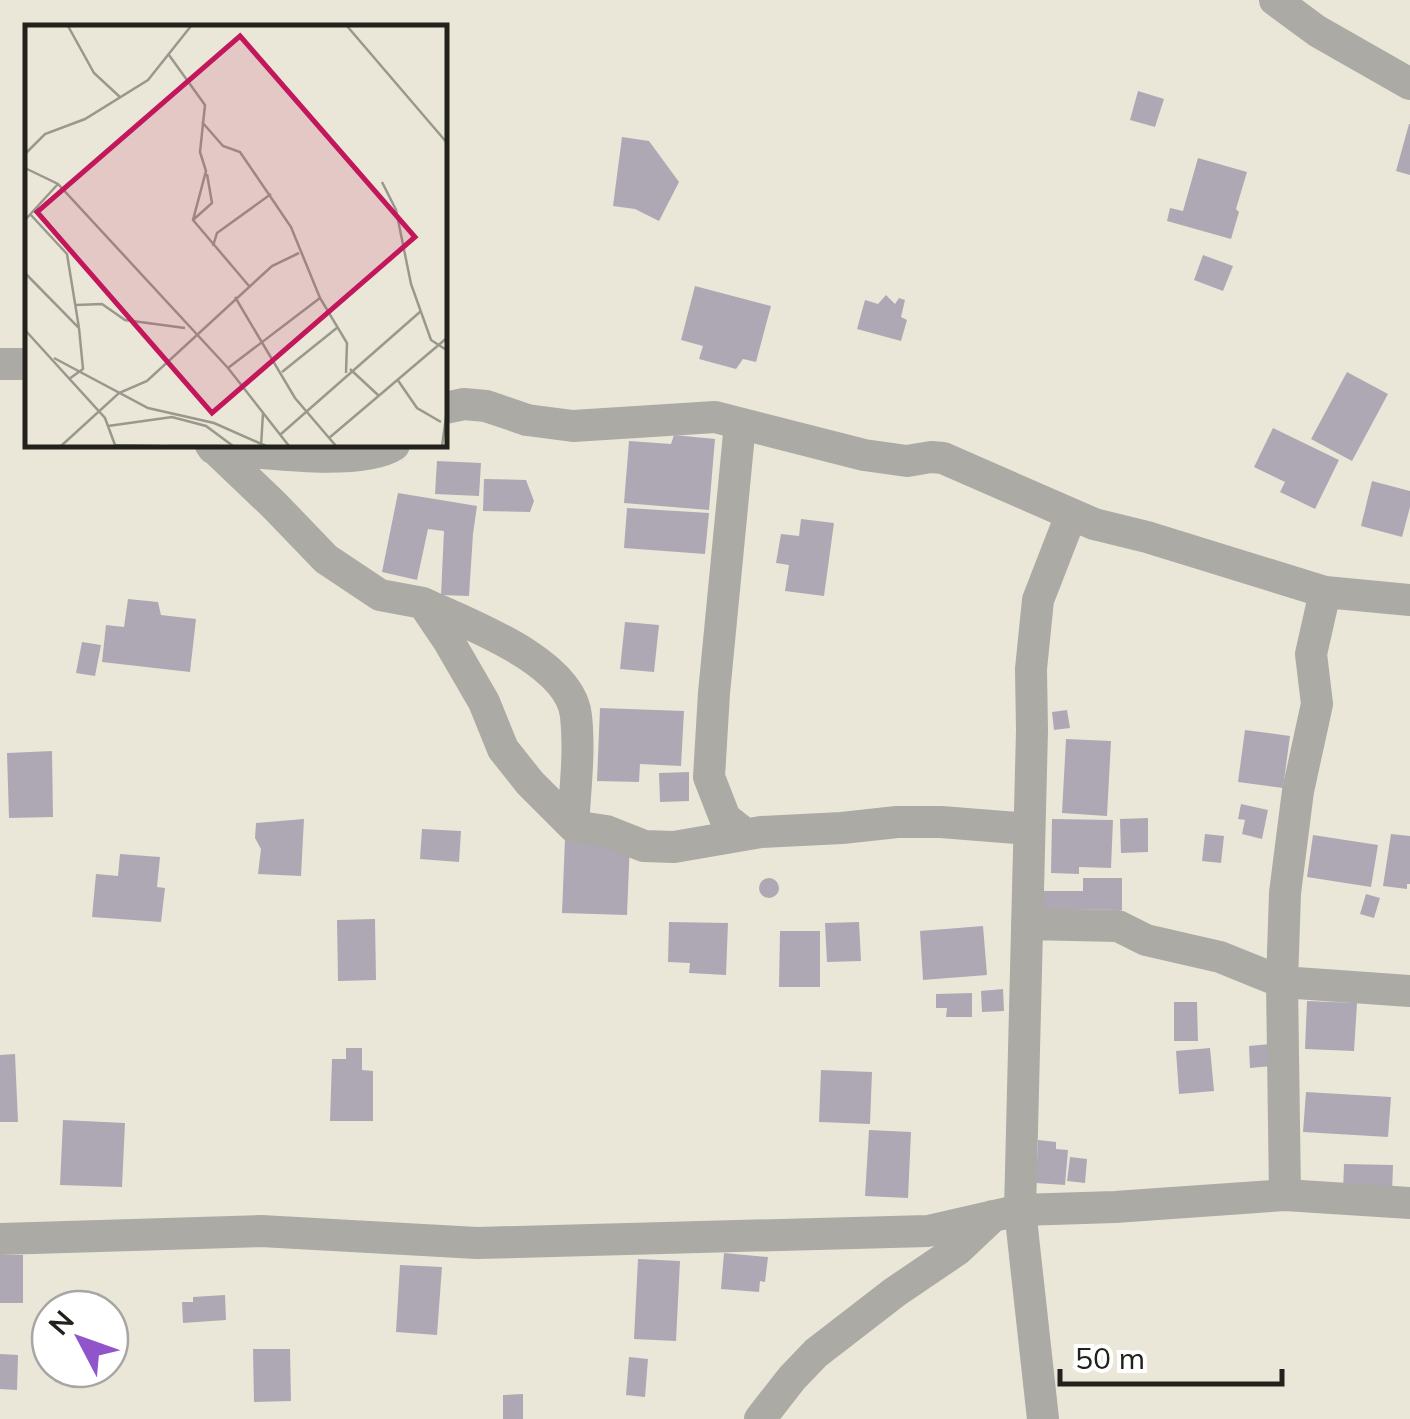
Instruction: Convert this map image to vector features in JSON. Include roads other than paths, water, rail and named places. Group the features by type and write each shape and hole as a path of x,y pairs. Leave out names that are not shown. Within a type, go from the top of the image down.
{"street":[{"path":"1275,0 1316,31 1410,84"},
{"path":"448,407 486,406 527,420 574,426 716,418 864,456 906,461 943,458 1094,524 1325,592 1410,600"},
{"path":"740,424 714,693 710,777 725,818 745,834"},
{"path":"213,448 326,559 380,595 423,603 488,632 548,668 568,690 576,713 573,826"},
{"path":"227,448 344,456 390,448"},
{"path":"1044,1419 1007,1213 1028,924 1032,669 1038,600 1071,515"},
{"path":"1286,1195 1282,982 1285,893 1296,808 1317,704 1311,654 1325,592"},
{"path":"423,603 484,702 503,749 530,784 573,826 606,831 644,846 674,847 745,834 897,822 1030,830"},
{"path":"1028,924 1118,926 1146,940 1220,957 1282,982 1410,991"},
{"path":"0,1239 260,1231 477,1243 928,1231 1007,1213 1286,1195 1410,1203"},
{"path":"760,1419 816,1353 1007,1213"}]}
